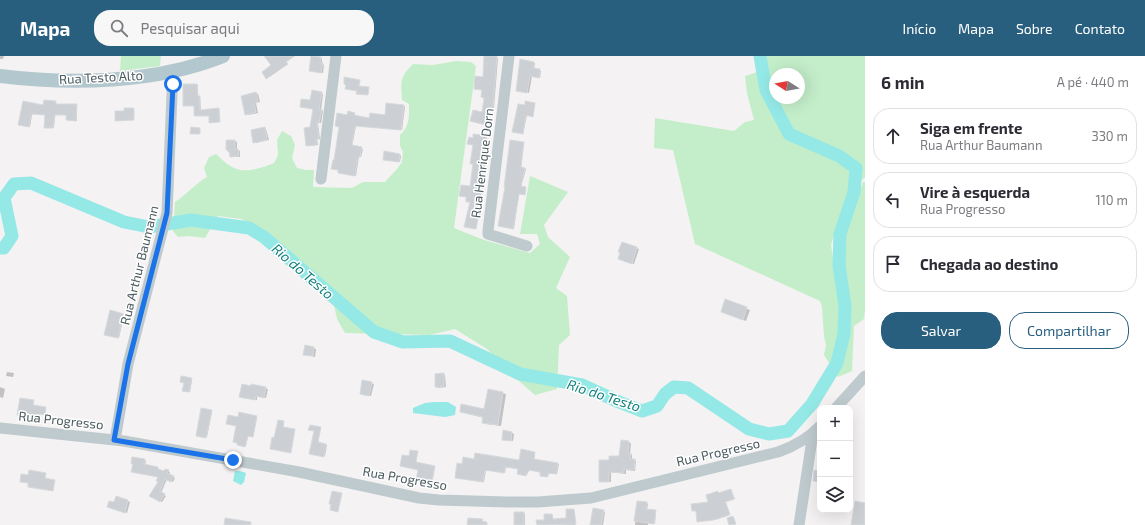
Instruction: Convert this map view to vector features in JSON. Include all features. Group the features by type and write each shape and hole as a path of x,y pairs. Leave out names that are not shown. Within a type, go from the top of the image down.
{"main road":[{"name":"Rua Testo Alto","path":"0,76 41,80 85,80 133,77 173,70 223,56"}],"street":[{"path":"321,179 336,56"},
{"name":"Rua Henrique Dorn","path":"509,56 488,231 491,235 527,246"},
{"name":"Rua Arthur Baumann","path":"114,440 128,364 167,213 173,70"},
{"path":"839,405 865,376"},
{"name":"Rua Progresso","path":"0,428 114,440 303,473 419,498 461,501 538,502 580,499 609,494 778,452 794,446 817,430"},
{"path":"799,525 817,430"}],"green space":[{"path":"121,56 161,56 160,66 120,71"},
{"path":"767,56 865,56 865,177 846,197 831,245 833,258 863,182 865,182 865,310 864,319 854,326 852,371 838,377 824,355 826,345 820,301 695,244 673,150 654,148 655,118 734,131 745,122 754,120 747,93 745,76 767,69"},
{"path":"456,61 471,62 476,66 454,228 484,240 530,253 540,244 537,234 520,234 530,176 568,192 544,225 548,237 570,257 556,288 567,296 570,335 559,345 557,389 535,395 487,349 455,329 429,335 345,333 337,319 330,287 266,232 241,219 218,216 205,238 188,236 178,237 173,231 175,202 207,177 204,168 209,157 216,154 231,167 241,170 251,170 266,166 274,163 278,155 277,140 282,131 291,136 295,145 292,158 297,168 314,170 313,187 352,188 363,182 385,182 402,162 403,152 400,146 400,135 406,128 409,113 409,104 402,100 401,84 405,73 413,64 433,65"}],"water":[{"path":"448,402 456,407 455,415 445,417 413,413 413,408 425,403"},
{"path":"235,471 246,473 244,482 241,485 233,481"}],"building":[{"path":"264,56 294,56 286,62 288,64 266,79 262,72 271,65"},
{"path":"311,56 321,57 320,63 323,63 321,73 309,71"},
{"path":"484,56 497,56 493,108 490,107 486,125 470,121 473,110 482,112 484,98 481,97 482,90 474,89 475,76 483,77"},
{"path":"520,59 534,62 533,68 540,69 539,78 530,76 527,93 516,91"},
{"path":"344,77 360,80 359,86 369,87 368,95 356,94 357,91 345,89 346,85 344,84"},
{"path":"183,84 197,84 198,96 200,96 200,110 219,108 220,122 209,123 209,116 194,116 194,106 183,106"},
{"path":"312,90 322,92 319,109 322,109 319,123 317,122 319,139 316,139 316,145 306,146 304,128 310,127 313,109 300,107 301,99 310,100"},
{"path":"256,92 258,102 254,103 256,112 245,115 241,96"},
{"path":"44,100 56,101 56,104 77,104 76,121 66,120 66,115 55,115 53,128 44,128 45,115 33,114 31,115 29,127 18,125 23,101 43,105"},
{"path":"525,101 535,103 533,117 526,115 523,134 512,132 518,104 525,105"},
{"path":"386,103 404,105 401,130 355,126 352,145 362,147 360,157 358,157 355,176 338,173 338,170 331,169 334,160 339,127 335,126 337,113 347,115 348,111 355,113 354,115 369,118 370,113 385,115"},
{"path":"124,108 134,108 134,120 115,121 115,111 124,111"},
{"path":"191,127 200,128 200,134 190,134"},
{"path":"265,127 267,140 253,143 251,130"},
{"path":"473,134 487,136 484,157 487,157 478,207 481,208 480,218 478,218 476,229 464,227 470,202 466,202 466,197 459,196 461,185 470,186 473,164 470,164 473,145 467,144 469,137 473,138"},
{"path":"226,140 235,140 235,149 238,149 239,156 230,157 229,150 226,150"},
{"path":"510,140 524,142 521,167 525,168 521,186 526,187 525,195 519,194 513,229 498,226 505,187"},
{"path":"384,151 400,154 399,162 383,160"},
{"path":"622,242 637,247 632,264 618,259 620,252 618,252"},
{"path":"725,299 747,307 743,320 721,312"},
{"path":"110,310 124,314 118,338 104,335"},
{"path":"305,345 314,347 313,356 303,355"},
{"path":"444,373 444,387 435,387 435,374"},
{"path":"181,376 192,378 189,392 182,391 184,383 180,382"},
{"path":"362,380 372,382 369,396 360,394"},
{"path":"242,384 266,387 264,398 256,396 255,400 239,397"},
{"path":"488,389 503,392 498,425 482,423 483,417 460,412 461,404 484,409"},
{"path":"20,398 34,400 33,405 46,407 45,415 40,414 39,418 17,415"},
{"path":"201,408 212,410 206,438 196,436"},
{"path":"239,412 257,416 253,437 248,436 245,447 237,445 237,443 233,442 236,426 226,424 228,415 238,417"},
{"path":"278,420 284,421 283,427 295,429 291,453 270,449 272,437 274,438"},
{"path":"310,425 321,427 318,442 326,444 324,457 309,454 314,431 308,430"},
{"path":"503,430 512,432 511,441 502,440"},
{"path":"621,440 629,441 628,453 631,453 630,459 635,459 634,470 624,469 624,473 609,472 609,482 599,482 599,460 609,460 609,456 619,456"},
{"path":"521,449 535,452 534,459 558,463 556,474 548,473 547,477 540,476 540,472 529,470 527,471 526,476 517,474 518,469 505,467 504,473 485,470 483,482 455,478 457,463 462,464 463,457 474,459 475,453 519,460"},
{"path":"410,450 418,451 416,462 435,466 432,482 416,480 418,470 400,466 402,455 409,456"},
{"path":"132,457 145,459 144,464 158,467 158,469 164,471 165,469 169,470 167,473 174,476 171,482 165,479 160,491 165,494 160,502 149,496 158,482 156,481 158,477 131,472 133,464 131,464"},
{"path":"29,470 46,473 45,478 55,480 53,491 28,487 28,483 20,482 21,474 28,475"},
{"path":"814,470 817,470 817,482 813,481"},
{"path":"731,489 734,499 725,502 730,514 713,520 697,522 696,511 692,511 691,504 708,502 706,495"},
{"path":"332,491 342,493 338,512 330,510 331,504 329,504"},
{"path":"116,496 128,500 125,513 107,507 109,501 114,502"},
{"path":"637,501 647,502 646,509 656,510 654,524 634,521"},
{"path":"855,501 865,503 865,525 851,525"},
{"path":"593,508 604,510 601,525 590,525"},
{"path":"566,509 574,509 576,524 537,525 536,520 544,520 544,514 552,514 553,519 566,518"},
{"path":"514,512 524,512 524,525 514,525"},
{"path":"733,516 736,524 729,525 727,518"},
{"path":"225,518 251,522 251,525 224,525"},
{"path":"468,518 483,519 482,521 487,522 487,525 467,525"}],"waterway":[{"name":"Rio do Testo","path":"0,248 4,248 12,236 4,198 14,184 31,183 124,222 149,227 191,220 249,228 264,237 374,332 403,342 450,341 520,374 582,385 642,411 657,406 665,394 674,387 688,388 749,429 769,434 788,431 812,404 837,363 844,334 845,306 839,265 840,234 854,192 856,168 839,156 789,134 766,90 760,56"}],"route":[{"path":"173,84 168,208 128,364 114,440 233,460"}]}
